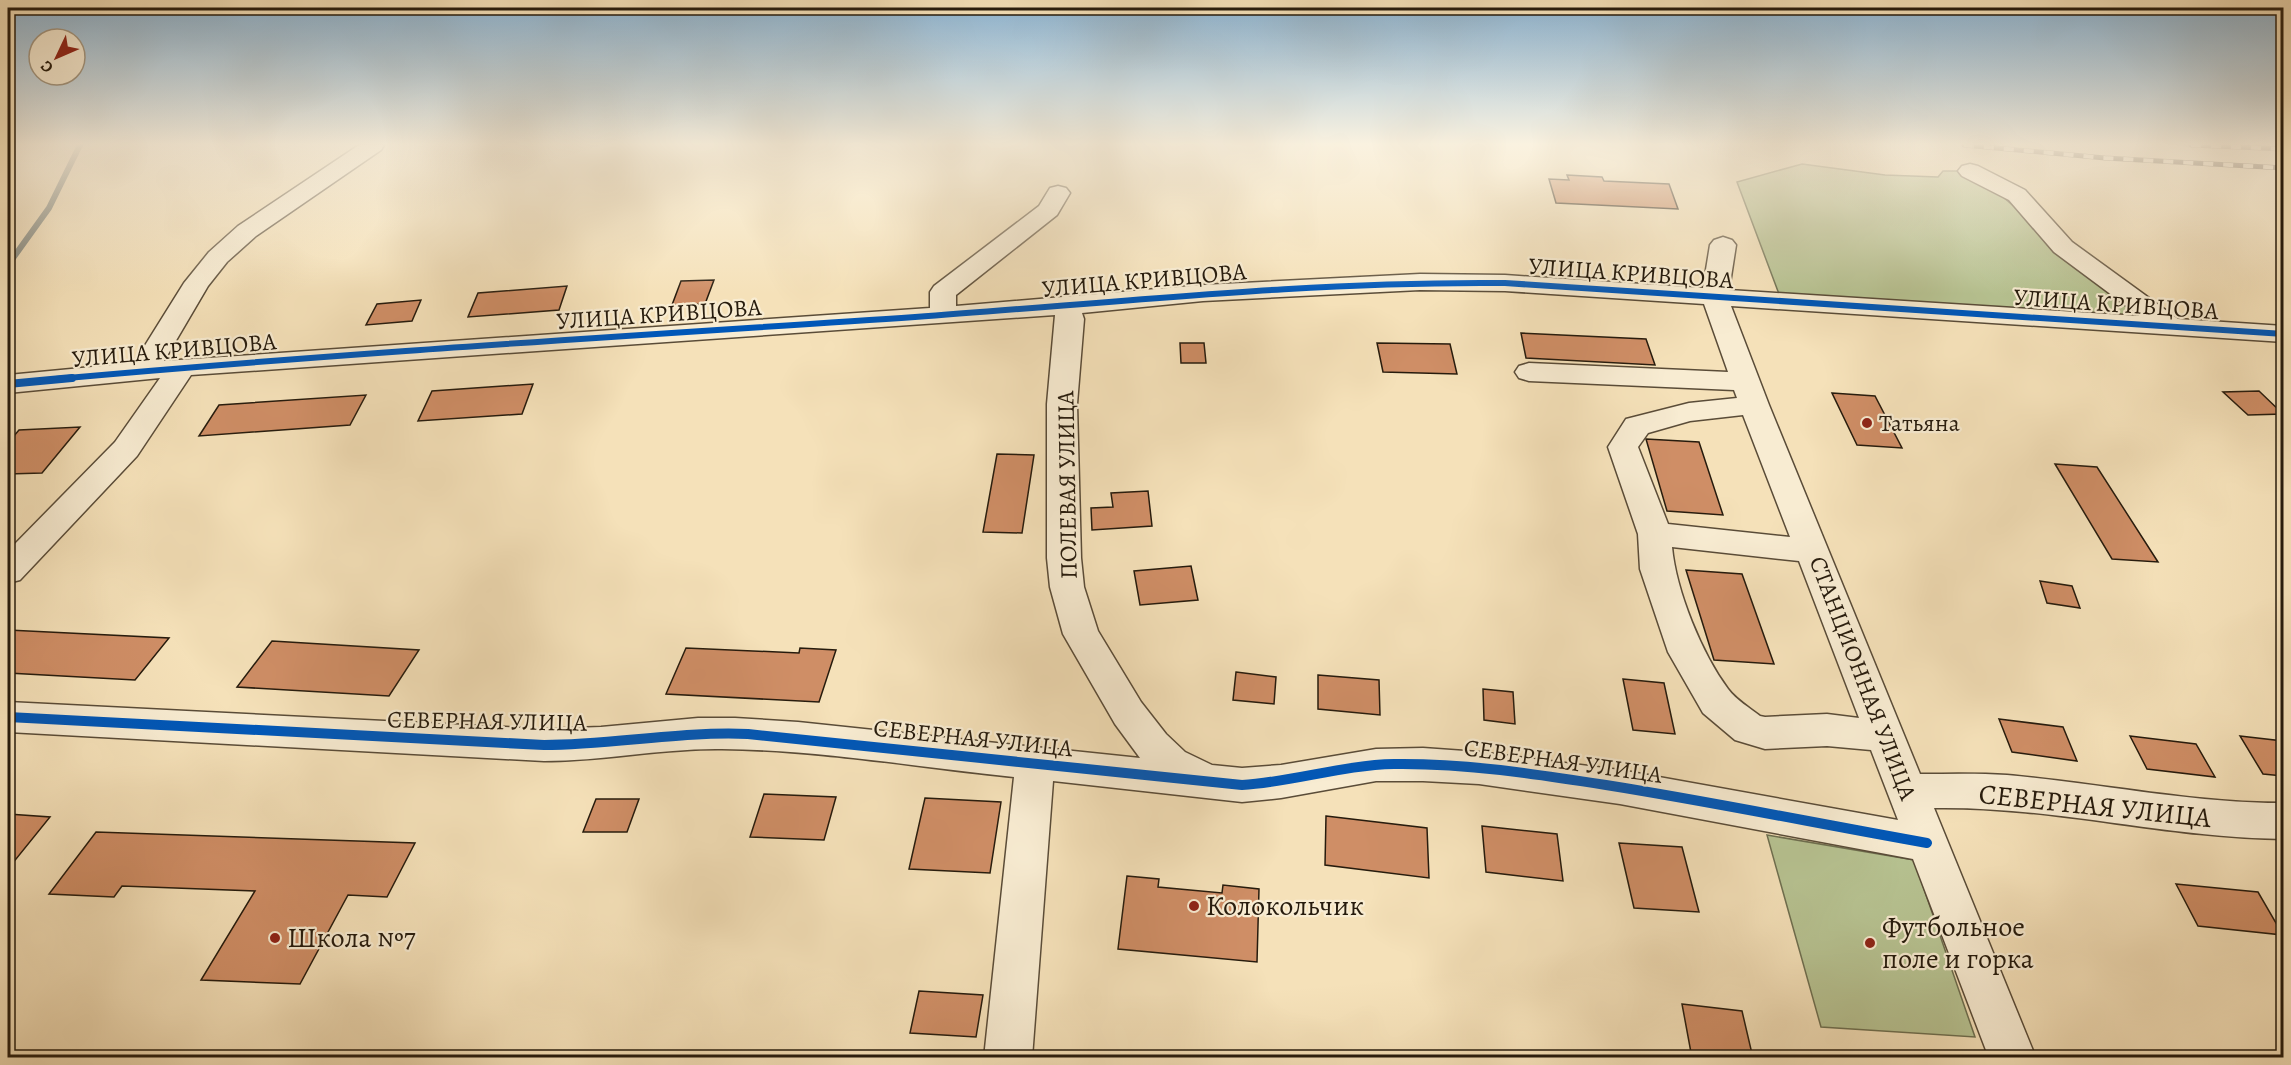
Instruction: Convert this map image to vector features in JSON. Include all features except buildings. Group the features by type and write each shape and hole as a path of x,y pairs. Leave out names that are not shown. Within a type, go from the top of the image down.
{"street":[{"path":"144,371 197,283 218,257 247,231 303,195"},
{"path":"943,315 943,292 1048,210 1057,195"},
{"path":"2016,195 2063,247 2172,327"},
{"path":"1715,298 1723,245"},
{"name":"УЛИЦА КРИВЦОВА","path":"8,384 182,368 943,315 1203,294 1420,282 1494,283 2273,333"},
{"name":"СТАНЦИОННАЯ УЛИЦА","path":"1715,298 1750,393 2013,1058"},
{"name":"ПОЛЕВАЯ УЛИЦА","path":"1066,306 1070,320 1062,404 1064,558 1067,587 1075,618 1081,634 1128,713 1152,745 1171,764 1186,772 1217,782"},
{"path":"2273,333 2283,352"},
{"path":"8,571 126,449 182,368"},
{"path":"1529,372 1750,393"},
{"path":"1750,393 1636,426 1623,447 1655,534 1657,569 1686,652 1716,702 1749,729 1765,733 1827,730 1885,735"},
{"path":"1655,534 1812,551"},
{"name":"СЕВЕРНАЯ УЛИЦА","path":"8,717 101,719 430,741 544,745 576,745 700,734 798,738 1035,764 1267,785 1351,767 1392,764 1466,766 1572,779 1752,808 1927,843"},
{"path":"1008,1058 1035,764"},
{"name":"СЕВЕРНАЯ УЛИЦА","path":"1907,791 2005,791 2216,820 2283,821"}],"green space":[{"path":"1742,195 2000,195 2136,310 2129,316 1779,294"},
{"name":"Футбольное поле и горка","path":"1767,835 1914,860 1975,1037 1821,1027"}],"waterway":[{"path":"8,265 49,208 56,195"}],"cycle path":[{"path":"8,384 199,366 1056,307 1203,293 1420,282 1505,283 2284,334"},
{"path":"8,717 142,722 410,740 544,745 601,743 698,734 748,734 1242,785 1281,781 1356,767 1423,764 1536,774 1620,787 1927,843"}],"place":[{"name":"Татьяна","path":"1867,423"},
{"name":"Колокольчик","path":"1194,906"},
{"name":"Школа №7","path":"275,938"},
{"name":"Футбольное поле и горка","path":"1870,943"}]}
